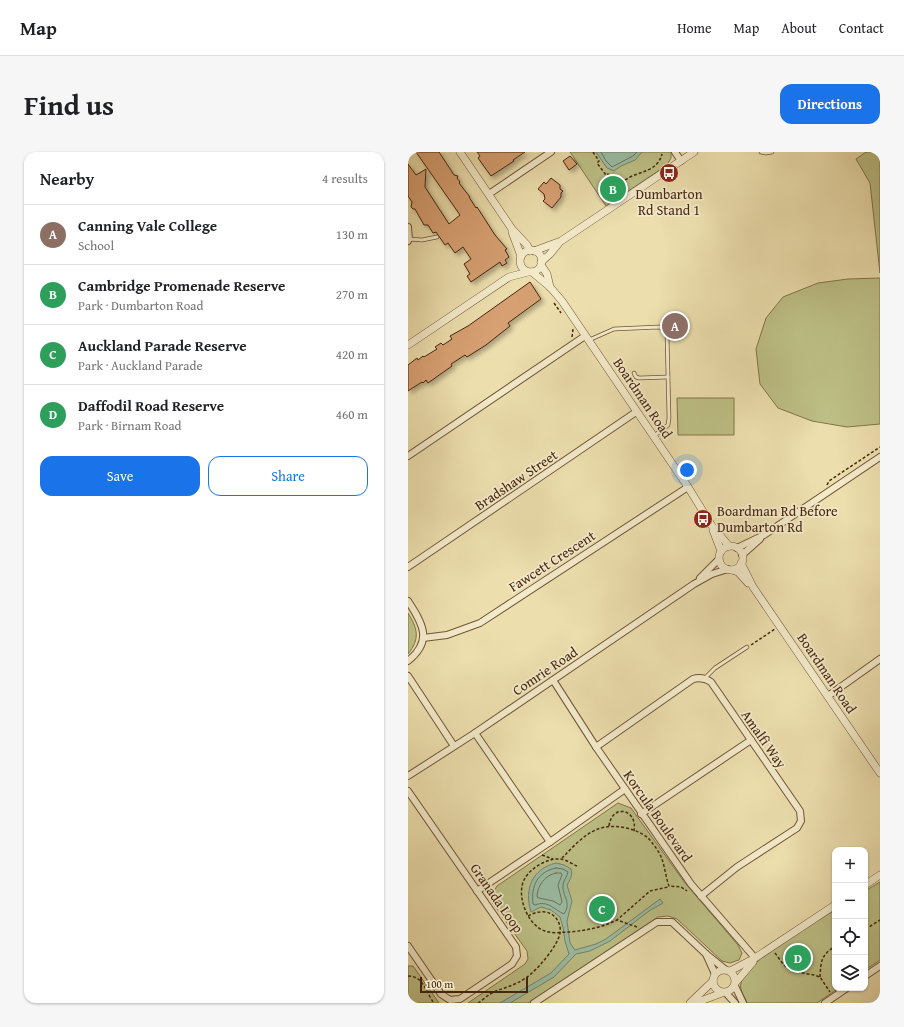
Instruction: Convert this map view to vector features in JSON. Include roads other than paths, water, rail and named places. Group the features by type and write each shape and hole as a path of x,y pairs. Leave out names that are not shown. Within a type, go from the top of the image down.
{"street":[{"name":"Boardman Road","path":"460,152 512,229 532,251 539,255 541,263 547,274 550,287"},
{"path":"489,194 551,152"},
{"path":"675,152 681,161"},
{"path":"509,277 526,251 532,251 561,241 694,152"},
{"path":"408,227 409,240"},
{"name":"Boardman Road","path":"512,229 523,269 530,272 550,287 566,307 688,487 712,526 729,546"},
{"path":"408,345 509,277 537,270 541,263 561,241"},
{"path":"408,456 586,338"},
{"name":"Bradshaw Street","path":"408,567 622,423 636,412"},
{"path":"719,559 721,551 726,547 729,546 737,548 764,535 880,457"},
{"name":"Fawcett Crescent","path":"423,638 447,635 480,623 688,487"},
{"name":"Boardman Road","path":"712,526 721,551"},
{"path":"730,570 739,566 742,555 764,535"},
{"path":"737,548 742,555"},
{"name":"Boardman Road","path":"719,559 722,566 738,572 753,587"},
{"name":"Comrie Road","path":"694,584 719,559"},
{"name":"Boardman Road","path":"741,563 753,587 879,770"},
{"name":"Comrie Road","path":"408,776 475,733 694,584 712,574 730,570"},
{"path":"408,602 419,618 422,626 423,638 422,644 415,655 408,661"},
{"path":"828,696 880,658"},
{"path":"408,676 454,746"},
{"path":"596,747 693,679 705,678"},
{"name":"Amalfi Way","path":"701,896 737,867 797,828 801,820 800,811 711,682 705,678"},
{"name":"Korcula Boulevard","path":"553,680 596,747 691,884 755,958"},
{"path":"475,733 550,842"},
{"path":"642,814 751,740"},
{"path":"477,891 625,789"},
{"name":"Granada Loop","path":"408,791 516,947 517,956 512,964 460,999 450,1000 441,994 409,949"},
{"path":"868,883 880,875"},
{"path":"690,1003 720,971 728,971 755,958 832,907"},
{"path":"534,1003 657,922 672,922 705,953 734,976 735,984 743,1003"},
{"path":"705,953 714,978 714,987 724,993 735,1003"},
{"path":"694,1003 731,991 755,958"},
{"path":"868,974 880,966"},
{"path":"825,1003 843,991"}],"lane":[{"path":"761,152 772,152"},
{"path":"409,240 422,240 437,237"},
{"path":"586,338 591,338 614,329 659,327 664,329 667,334 668,425 665,429 653,436"},
{"path":"633,328 633,334"},
{"path":"653,328 653,333"},
{"path":"634,373 639,378 654,376 668,377"},
{"path":"705,678 716,668 747,647"}],"water":[{"path":"596,152 642,152 635,160 614,171 607,168"},
{"path":"556,863 564,865 572,871 567,885 572,901 567,921 570,943 575,950 596,944 606,939 660,899 663,903 649,911 610,941 590,951 576,954 554,977 510,1003 500,1003 551,973 569,954 560,917 551,910 541,907 531,912 529,904 532,881 541,870"}],"place":[{"name":"Dumbarton Rd Stand 1","path":"669,173"},
{"name":"Cambridge Promenade Reserve","path":"613,189"},
{"name":"Canning Vale College","path":"675,326"},
{"name":"Boardman Rd Before Dumbarton Rd","path":"703,519"},
{"name":"Auckland Parade Reserve","path":"602,909"},
{"name":"Daffodil Road Reserve","path":"798,958"}]}
